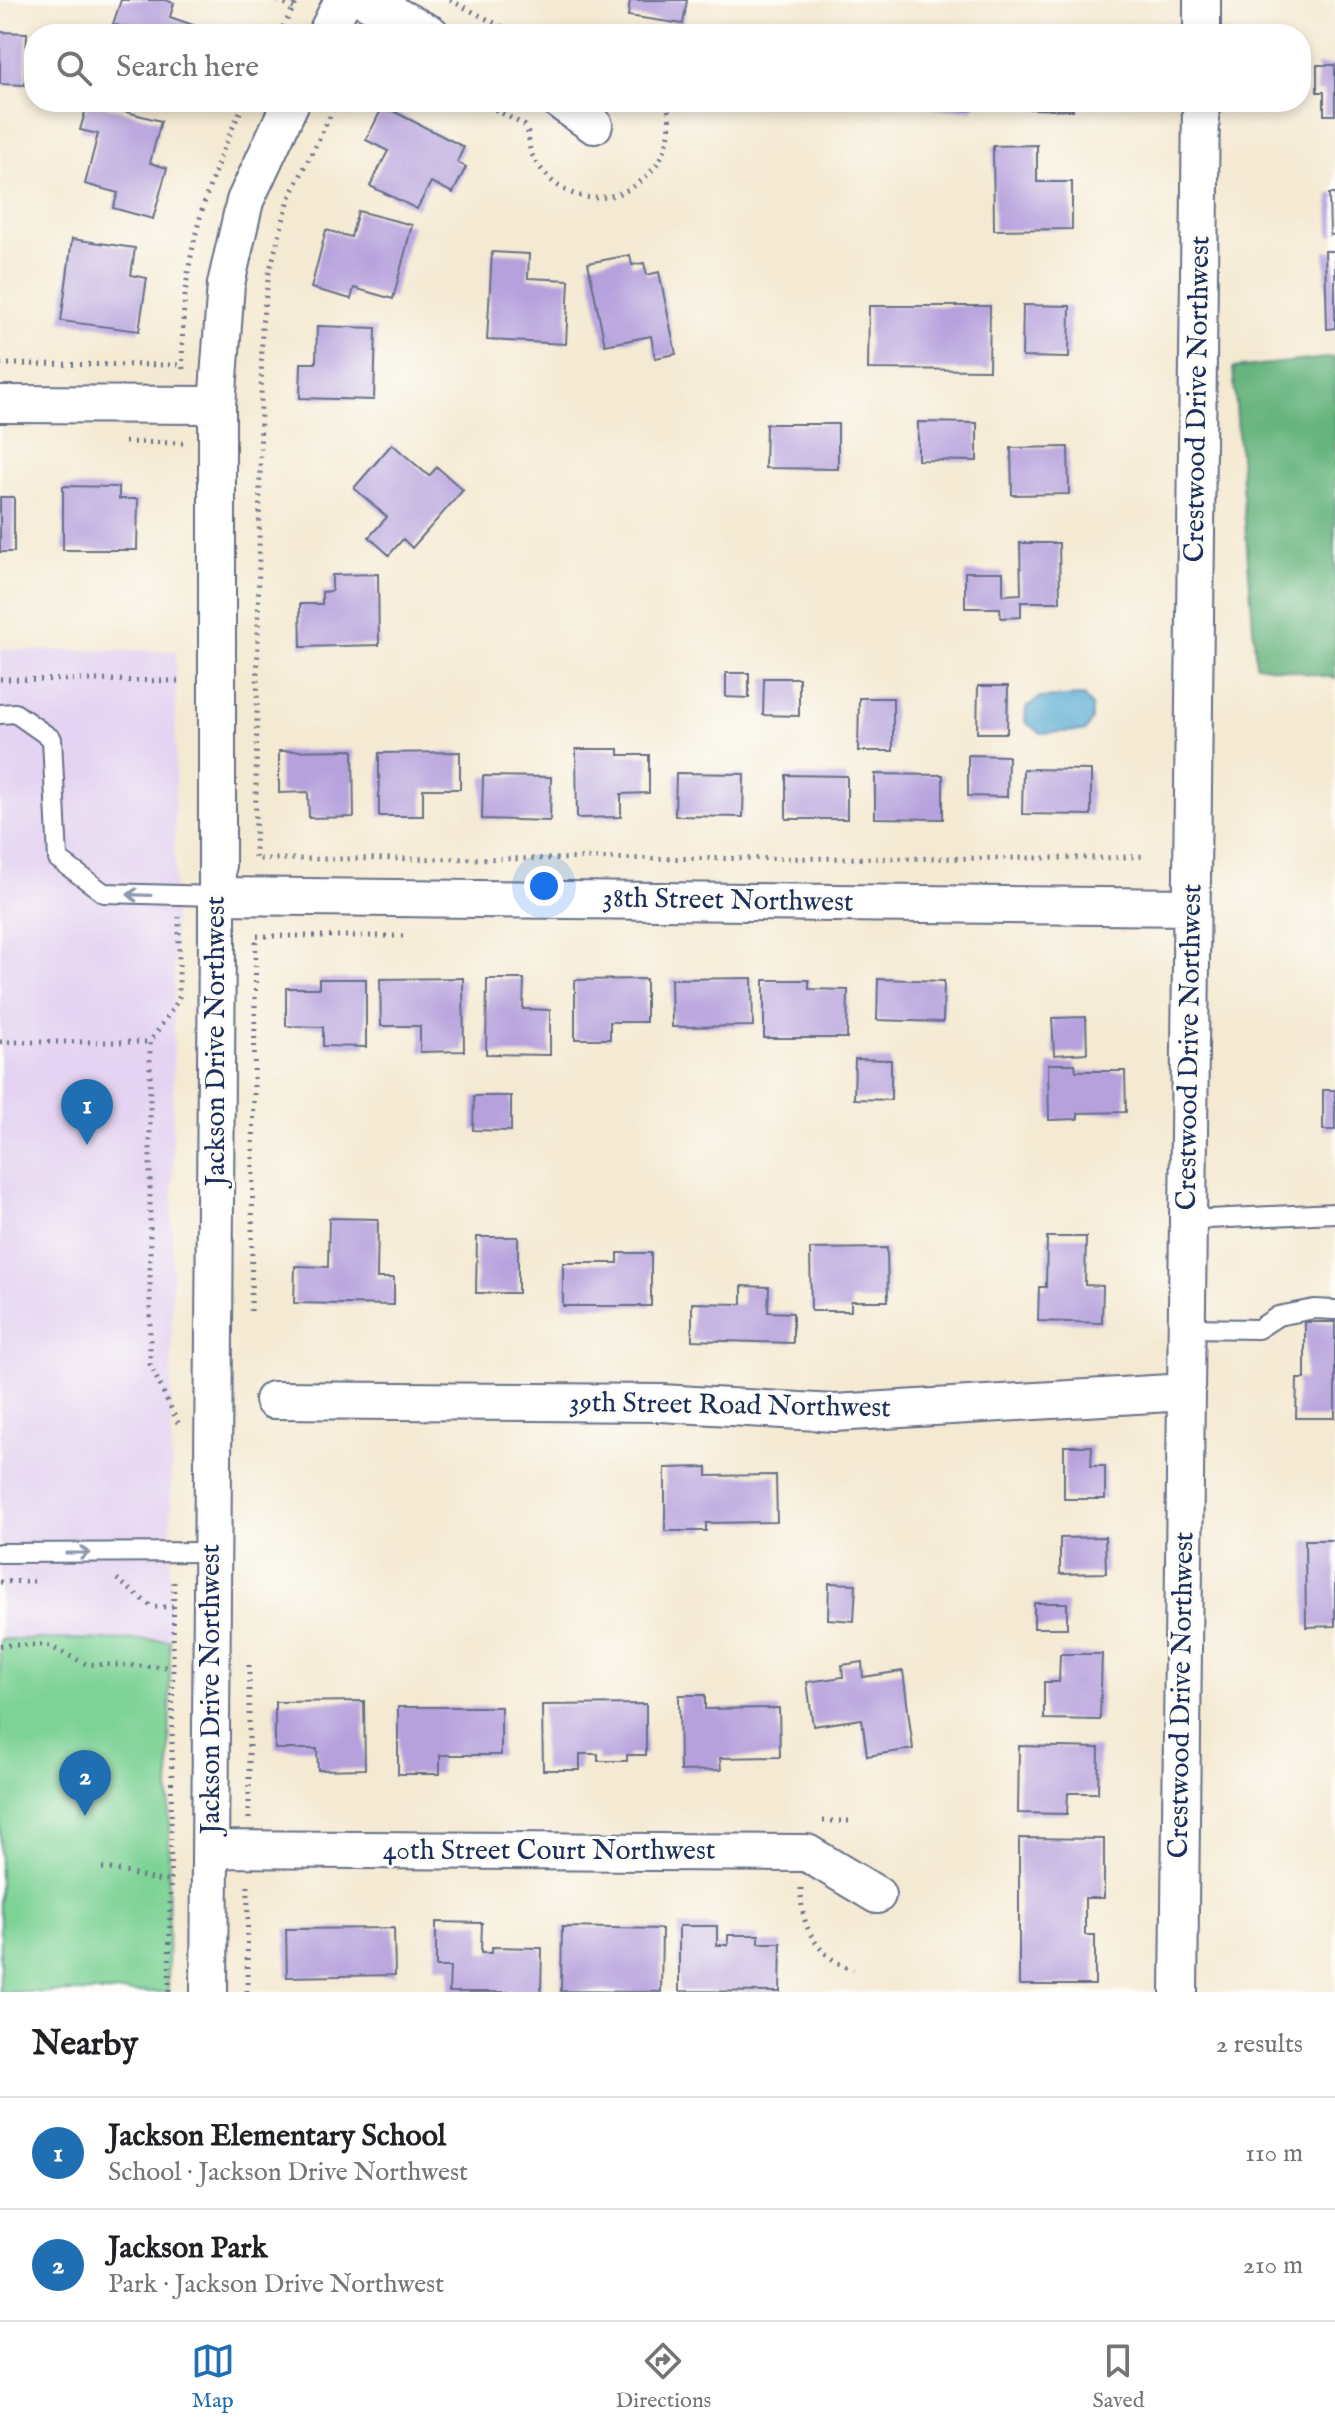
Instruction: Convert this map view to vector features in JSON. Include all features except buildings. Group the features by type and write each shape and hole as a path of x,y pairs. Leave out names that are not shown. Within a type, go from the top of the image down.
{"street":[{"path":"316,24 343,0"},
{"path":"365,0 412,24"},
{"path":"1202,0 1202,24"},
{"name":"Jackson Drive Northwest","path":"209,1992 217,896 217,405 226,284 245,201 286,112"},
{"path":"575,112 594,125"},
{"name":"Crestwood Drive Northwest","path":"1179,1992 1201,112"},
{"path":"0,404 217,405"},
{"name":"38th Street Northwest","path":"217,896 1192,907"},
{"name":"39th Street Road Northwest","path":"273,1400 661,1403 834,1413 1186,1392"},
{"name":"40th Street Court Northwest","path":"210,1849 807,1853 877,1895"}],"lane":[{"path":"0,714 15,713 52,739 58,859 104,893 217,896"},
{"path":"1188,1220 1335,1213"},
{"path":"1187,1328 1258,1329 1278,1316 1314,1309 1335,1310"},
{"path":"0,1553 212,1552"}],"path":[{"path":"278,0 316,24"},
{"path":"284,24 298,0"},
{"path":"450,0 497,24"},
{"path":"332,112 289,199 269,273 262,324 255,859 1146,856"},
{"path":"0,364 196,365"},
{"path":"183,431 183,457"},
{"path":"180,696 181,668"},
{"path":"0,679 180,681"},
{"path":"178,1438 179,1424 150,1364 150,1042 179,999 180,896"},
{"path":"251,1315 256,936"},
{"path":"0,1042 150,1042"},
{"path":"169,1992 171,1667 175,1552"},
{"path":"104,1580 119,1579 152,1607 173,1607"},
{"path":"0,1582 45,1581"},
{"path":"0,1645 47,1645 86,1664 171,1667"},
{"path":"249,1645 249,1819 265,1819"},
{"path":"809,1821 854,1821"},
{"path":"102,1868 124,1870 152,1881 179,1881"},
{"path":"247,1992 248,1881"},
{"path":"802,1883 803,1917 813,1941 834,1961 853,1970"}],"shaded area":[{"path":"0,650 176,651 170,1640 0,1639"}],"green space":[{"path":"1335,357 1335,678 1256,665 1233,368"},
{"path":"0,1639 170,1640 168,1992 0,1992"}],"water":[{"path":"1083,696 1092,706 1092,720 1085,731 1041,733 1025,722 1026,707 1040,698"}],"place":[{"name":"Jackson Elementary School","path":"87,1145"},
{"name":"Jackson Park","path":"85,1816"}]}
